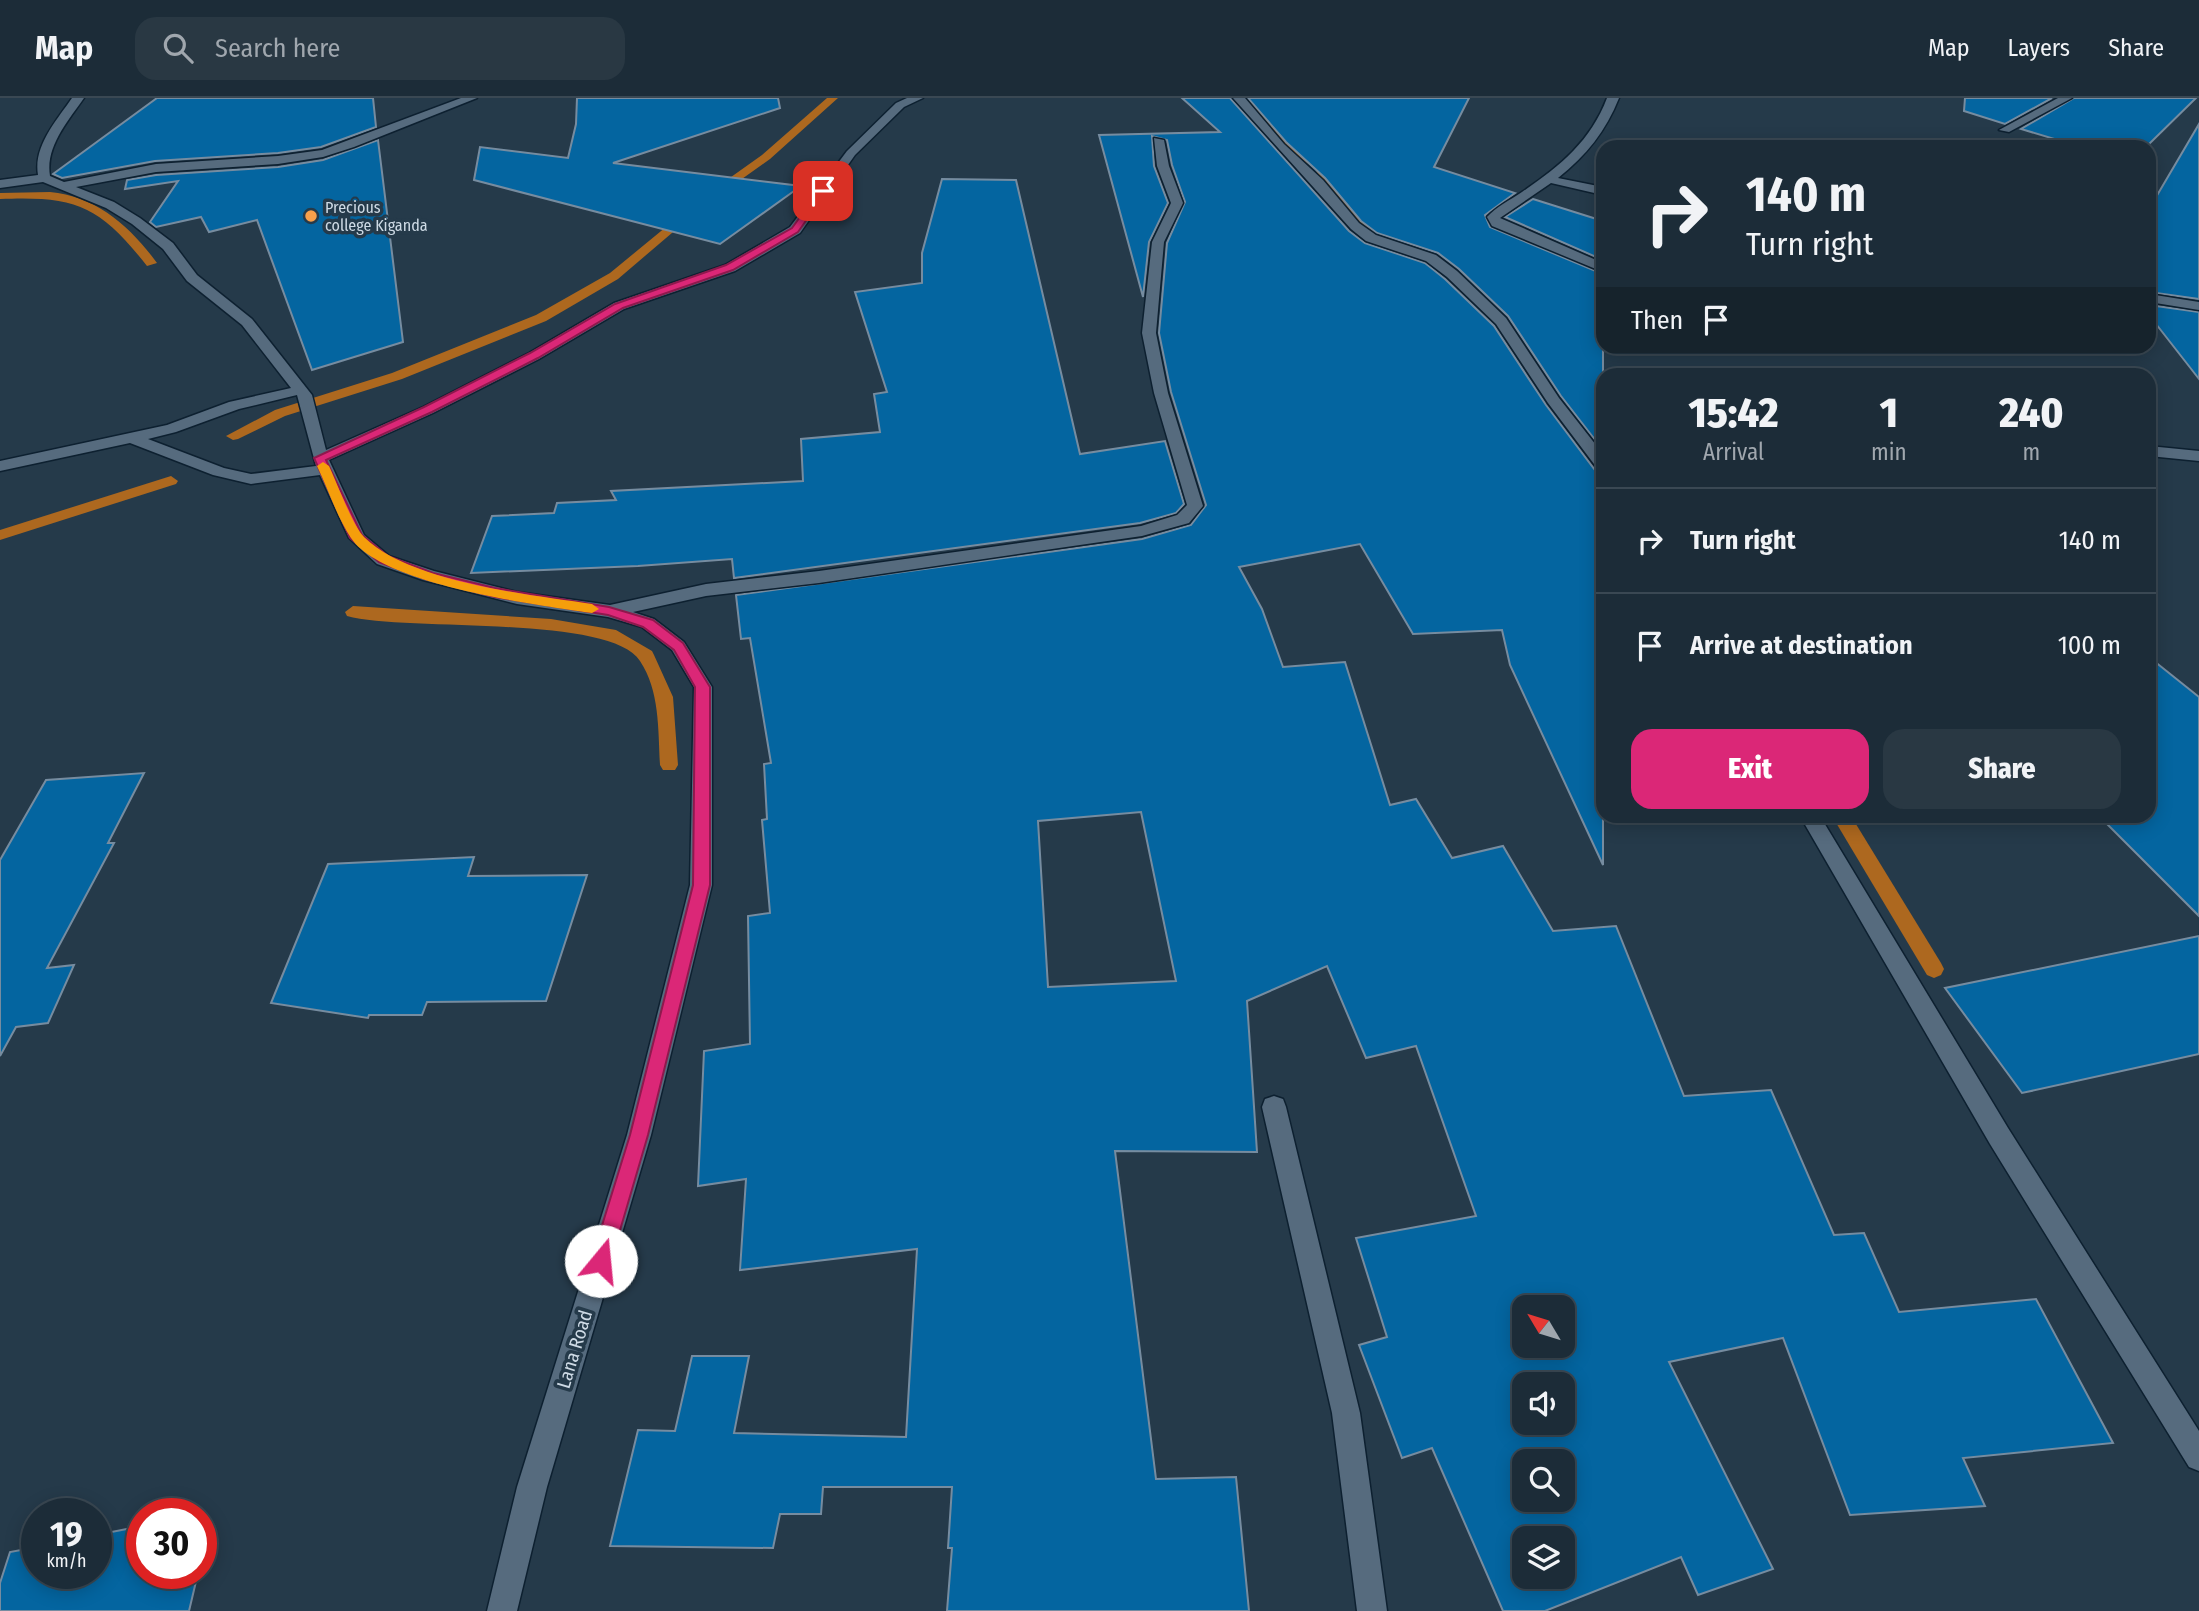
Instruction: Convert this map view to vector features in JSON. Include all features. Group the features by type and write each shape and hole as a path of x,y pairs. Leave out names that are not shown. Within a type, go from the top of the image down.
{"street":[{"path":"44,178 40,167 44,156 78,98"},
{"path":"60,186 156,168 278,160 323,153 471,98"},
{"path":"130,438 219,472 251,479 322,464 534,356 619,306 730,268 795,230 850,153 900,105 916,98"},
{"path":"1240,98 1272,138 1318,183 1355,226 1371,238 1431,258 1452,274 1501,321 1553,400 1596,456"},
{"path":"1596,265 1496,223 1493,217 1548,179 1578,154 1609,111 1613,98"},
{"path":"2005,130 2066,98"},
{"path":"609,611 706,590 819,577 1142,531 1183,519 1195,506 1161,393 1149,333 1158,242 1177,203 1163,166 1158,140"},
{"path":"0,184 44,178 110,205 168,246 192,278 247,322 303,392 234,405 171,429 0,466"},
{"path":"1548,179 1596,189"},
{"path":"2156,299 2199,306"},
{"name":"Lana Road","path":"303,392 322,464 357,538 383,559 429,576 517,597 609,611 648,623 678,646 703,687 701,885 639,1135 532,1487 502,1611"},
{"path":"2156,452 2199,456"},
{"path":"1814,823 2006,1148 2199,1457"},
{"path":"1275,1107 1346,1413 1372,1611"}],"building":[{"path":"157,98 373,98 376,127 321,147 278,153 155,161 62,178 53,174"},
{"path":"577,98 778,98 780,108 613,163 801,186 720,244 474,180 480,147 568,158 576,124"},
{"path":"1182,98 1230,98 1349,231 1365,243 1425,263 1494,326 1546,405 1596,470 1596,823 1603,823 1603,865 1510,665 1502,630 1413,634 1360,544 1239,567 1262,609 1283,667 1345,662 1390,805 1416,799 1452,858 1503,846 1553,931 1616,926 1684,1096 1771,1090 1834,1235 1864,1233 1899,1312 2036,1299 2113,1443 1963,1458 1985,1506 1850,1515 1783,1338 1669,1362 1773,1569 1698,1595 1681,1557 1545,1611 1503,1611 1432,1448 1402,1458 1359,1345 1387,1337 1356,1238 1476,1216 1416,1046 1366,1058 1327,966 1247,1001 1257,1152 1115,1151 1156,1479 1236,1477 1249,1611 947,1611 952,1548 948,1548 952,1487 823,1487 821,1514 780,1514 773,1548 610,1546 638,1430 675,1431 692,1356 749,1356 734,1433 906,1437 917,1249 740,1270 746,1179 698,1186 704,1051 750,1044 748,916 770,913 762,820 767,819 764,764 771,763 750,638 741,639 736,595 1142,539 1191,525 1206,505 1171,392 1159,333 1167,243 1185,202 1172,165 1167,140 1152,136 1154,166 1168,203 1149,242 1143,297 1099,135 1220,132","holes":["1141,812 1176,981 1048,987 1038,821"]},
{"path":"1248,98 1469,98 1434,167 1515,193 1485,215 1490,227 1596,271 1596,354 1603,354 1603,368 1596,368 1596,441 1561,396 1508,316 1459,269 1438,253 1377,233 1361,221 1325,178 1286,142"},
{"path":"1965,98 2052,98 2005,124 1964,111"},
{"path":"2074,98 2196,98 2153,140 2058,140 2021,129"},
{"path":"2199,124 2199,299 2156,293 2156,197"},
{"path":"378,140 403,342 312,370 257,220 209,232 201,217 156,227 150,222 178,181 125,189 127,180 156,175 278,167 323,160"},
{"path":"942,179 1016,180 1080,454 1165,441 1184,504 1176,513 1140,523 734,578 732,559 471,573 492,516 554,513 557,503 616,500 611,491 803,481 801,439 880,432 874,394 887,392 855,292 922,283 922,253"},
{"path":"1533,199 1596,219 1596,257 1505,217"},
{"path":"2156,306 2199,312 2199,379 2156,324"},
{"path":"2156,663 2199,697 2199,916 2106,823 2156,823"},
{"path":"144,773 108,843 114,843 47,968 74,965 48,1023 16,1027 0,1056 0,860 46,780"},
{"path":"474,857 468,876 587,875 546,1001 427,1002 422,1015 369,1015 368,1018 271,1003 328,864"},
{"path":"2199,936 2199,1054 2022,1093 1945,988"},
{"path":"126,1529 126,1589 194,1589 189,1611 0,1611 0,1583 10,1552 21,1550 21,1589 112,1589 112,1532"}],"waterway":[{"path":"714,194 766,157 833,98"},
{"path":"1255,98 1254,102 1281,138 1319,167 1332,188 1374,231"},
{"path":"0,196 50,195 66,197 91,206 114,223 151,263"},
{"path":"233,436 280,413 397,376 541,318 614,276 687,215"},
{"path":"0,535 171,481"},
{"path":"353,612 551,625 610,634 646,655 664,697 669,765"},
{"path":"1845,823 1934,969"}],"slow traffic":[{"path":"323,466 357,538 383,559 429,576 517,597 592,609"}],"place":[{"name":"Precious college Kiganda","path":"311,216"}],"route":[{"path":"601,1261 639,1135 701,885 703,687 678,646 648,623 609,611 495,592 429,576 383,559 357,538 320,458 428,410 534,356 619,306 730,268 795,230 823,191"}]}
